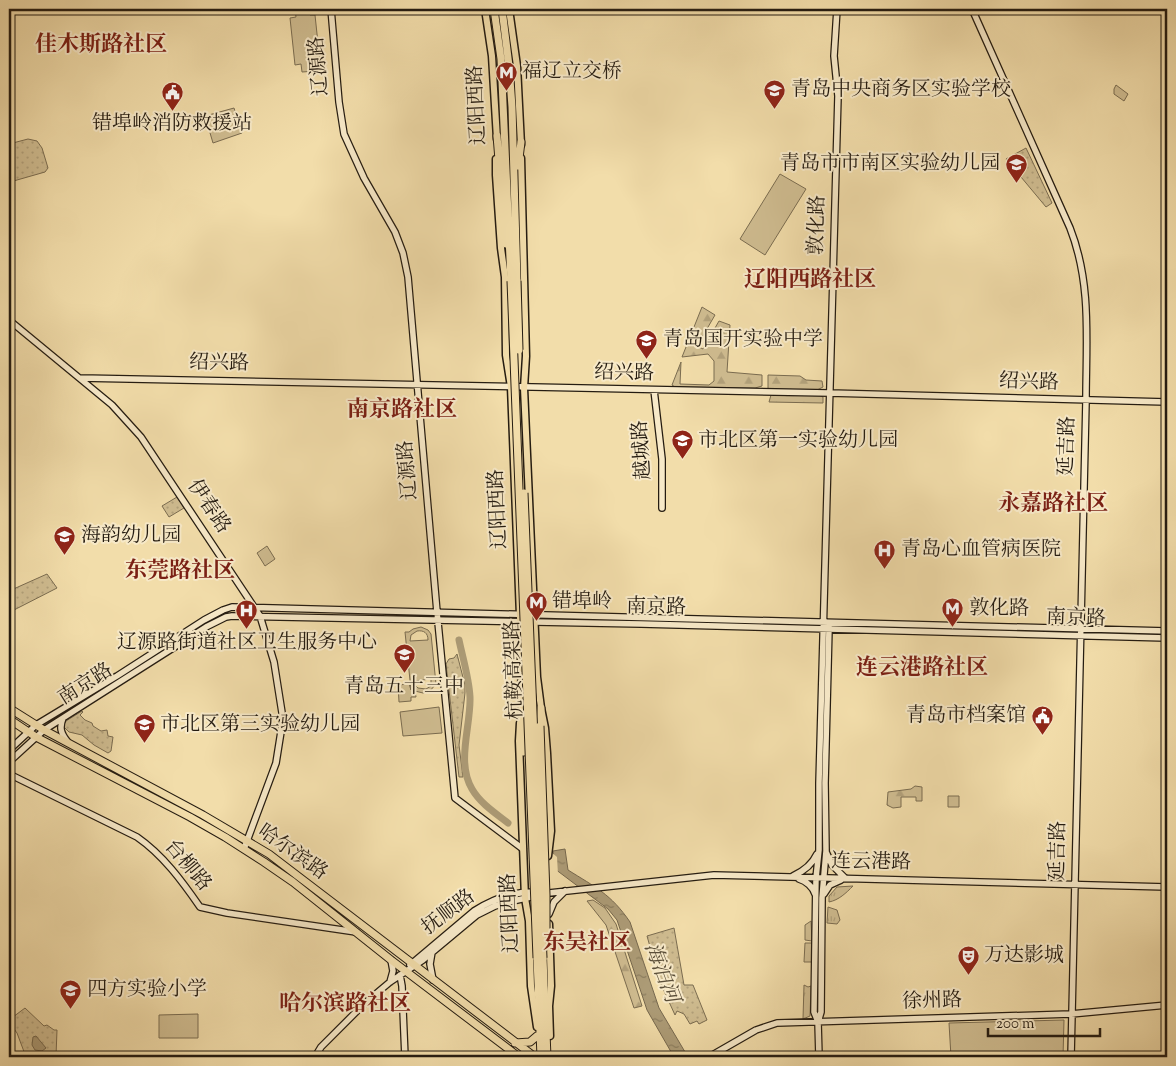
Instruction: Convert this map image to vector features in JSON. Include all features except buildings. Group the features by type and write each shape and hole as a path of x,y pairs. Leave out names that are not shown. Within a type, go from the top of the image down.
{"highway":[{"name":"辽阳西路","path":"494,9 501,59 514,281"},
{"name":"辽阳西路","path":"502,9 512,107 517,266 514,281"},
{"path":"497,136 505,241 514,281"},
{"path":"517,266 520,216 518,162 521,142"},
{"name":"杭鞍高架路","path":"514,281 540,958 549,1057"},
{"path":"522,705 531,924 540,958"},
{"name":"哈尔滨路","path":"9,708 36,726 203,814 247,841 292,871 514,1043 538,1057"},
{"path":"540,958 547,913 540,726 541,708"},
{"name":"哈尔滨路","path":"9,719 36,737 190,817 294,882 391,960 403,973 518,1057"},
{"name":"杭鞍高架路","path":"538,1057 540,958"},
{"path":"514,1043 530,1042 537,1036"},
{"name":"哈尔滨路","path":"508,1048 525,1057"}],"main road":[{"name":"辽源路","path":"331,9 339,102 344,134 364,178 395,232 403,253 408,277 455,798 523,846"},
{"name":"辽阳西路","path":"485,9 492,56 497,136 496,175 505,277 506,355 511,387 520,619 522,705 519,740 522,822 525,895 529,922 531,986 535,1007 538,1057"},
{"name":"辽阳西路","path":"509,9 517,66 521,142 526,356 524,388 537,677 546,728 551,831 548,850 551,986 549,1057"},
{"name":"敦化路","path":"819,1057 818,1022 821,1012 819,897 822,850 819,783 825,626 829,393 838,96 834,56 837,9"},
{"path":"868,9 903,9"},
{"name":"延吉路","path":"972,9 1076,244 1086,295 1086,401 1071,1057"},
{"name":"伊春路","path":"9,320 112,405 142,437 260,616 274,662 284,719 276,763 244,849"},
{"name":"绍兴路","path":"80,378 829,393 1167,402"},
{"path":"98,394 97,386 102,378"},
{"name":"越城路","path":"654,390 662,459 662,508"},
{"name":"南京路","path":"9,750 36,726 216,613 232,607 437,612 520,619"},
{"name":"南京路","path":"9,762 44,730 218,620 232,616 438,620 535,619 1080,632 1167,631"},
{"name":"南京路","path":"1080,632 1167,638"},
{"path":"63,718 60,726 61,732 68,743"},
{"name":"台柳路","path":"9,774 137,837 152,848 183,883 200,907 227,913 357,932"},
{"path":"822,850 832,865 845,878 830,884 819,897 803,880 789,877 803,872 822,850"},
{"name":"连云港路","path":"574,890 714,875 1167,887"},
{"name":"抚顺路","path":"315,1057 321,1047 365,1003 484,904 505,896 574,890"},
{"path":"549,914 554,902 564,891"},
{"name":"抚顺路","path":"413,964 432,952 485,911 525,895"},
{"path":"432,952 430,964 433,980"},
{"path":"390,982 391,960"},
{"path":"403,973 405,1057"},
{"name":"徐州路","path":"710,1057 764,1026 777,1023 1071,1014 1167,1005"}],"green space":[{"path":"295,9 309,9 310,15 315,15 320,62 315,63 316,71 302,72 301,64 295,65 290,18 296,17"},
{"path":"1116,85 1128,94 1124,101 1114,94"},
{"path":"234,108 242,133 213,143 205,116"},
{"path":"28,139 37,141 42,148 48,168 45,172 10,182 9,144"},
{"path":"1026,148 1052,203 1046,207 1006,159"},
{"path":"780,174 806,189 765,255 740,239"},
{"path":"702,307 715,315 697,346 703,349 719,321 730,325 727,372 762,375 762,386 755,388 675,387 672,385 681,362 680,384 709,385 714,381 714,361 708,354 682,357"},
{"path":"768,375 800,376 806,380 822,381 823,387 817,390 768,389"},
{"path":"771,395 819,395 823,397 823,403 769,402"},
{"path":"177,497 184,508 169,517 162,506"},
{"path":"267,546 275,559 265,566 257,553"},
{"path":"47,574 57,588 12,611 9,602 9,591"},
{"path":"421,627 428,630 431,634 436,684 429,692 415,691 416,697 411,697 411,701 399,702 398,685 409,684 411,690 405,632","holes":["417,631 425,632 428,640 410,641 411,635","431,679 431,686 426,689 418,688 414,684 414,681"]},
{"path":"457,654 465,685 459,745 463,777 459,777 446,664 449,659 454,658"},
{"path":"439,707 442,733 403,736 400,712"},
{"path":"82,711 80,715 85,720 101,731 107,730 108,736 113,737 111,751 108,753 82,735 69,732 63,726 66,721"},
{"path":"915,786 922,787 922,801 916,801 916,797 901,797 901,807 893,808 887,805 888,792 911,789"},
{"path":"948,796 959,796 959,807 948,807"},
{"path":"853,886 839,898 829,902 829,896 837,887"},
{"path":"593,900 605,908 616,924 642,1006 634,1008 606,925 587,901"},
{"path":"828,907 837,910 840,920 837,924 827,923"},
{"path":"811,921 812,941 805,940 805,925"},
{"path":"674,928 684,985 693,985 707,1020 699,1024 697,1021 690,1024 684,1014 677,1011 675,1015 660,982 647,936"},
{"path":"805,943 812,943 812,962 804,962"},
{"path":"804,985 811,986 810,1016 803,1019"},
{"path":"25,1008 44,1026 47,1025 57,1030 56,1056 66,1057 26,1057 17,1033 9,1022 9,1020"},
{"path":"198,1014 198,1038 159,1038 159,1015"},
{"path":"1064,1020 1063,1057 951,1057 949,1023"}],"water":[{"name":"海泊河","path":"565,849 568,870 609,898 630,922 659,1008 688,1057 674,1057 647,1010 617,920 608,909 555,869 553,851"},
{"path":"36,1036 46,1048 42,1051 35,1050 32,1045 33,1037"}],"pier":[{"path":"551,852 557,857 558,875 552,870"}],"waterway":[{"name":"海泊河","path":"459,640 470,697 465,744 467,778 479,799 508,823"}],"place":[{"name":"福辽立交桥","path":"506,91"},
{"name":"青岛中央商务区实验学校","path":"775,109"},
{"name":"错埠岭消防救援站","path":"172,111"},
{"name":"青岛市市南区实验幼儿园","path":"1016,183"},
{"name":"青岛国开实验中学","path":"647,359"},
{"name":"市北区第一实验幼儿园","path":"682,460"},
{"name":"海韵幼儿园","path":"65,555"},
{"name":"青岛心血管病医院","path":"885,569"},
{"name":"错埠岭","path":"536,621"},
{"name":"敦化路","path":"953,628"},
{"name":"辽源路街道社区卫生服务中心","path":"247,630"},
{"name":"青岛五十三中","path":"404,674"},
{"name":"青岛市档案馆","path":"1042,735"},
{"name":"市北区第三实验幼儿园","path":"144,744"},
{"name":"万达影城","path":"968,975"},
{"name":"四方实验小学","path":"71,1009"}],"district":[{"name":"佳木斯路社区","path":"101,46"},
{"name":"辽阳西路社区","path":"810,281"},
{"name":"南京路社区","path":"402,411"},
{"name":"永嘉路社区","path":"1053,505"},
{"name":"东莞路社区","path":"180,572"},
{"name":"连云港路社区","path":"922,669"},
{"name":"东吴社区","path":"587,944"},
{"name":"哈尔滨路社区","path":"345,1005"}]}
